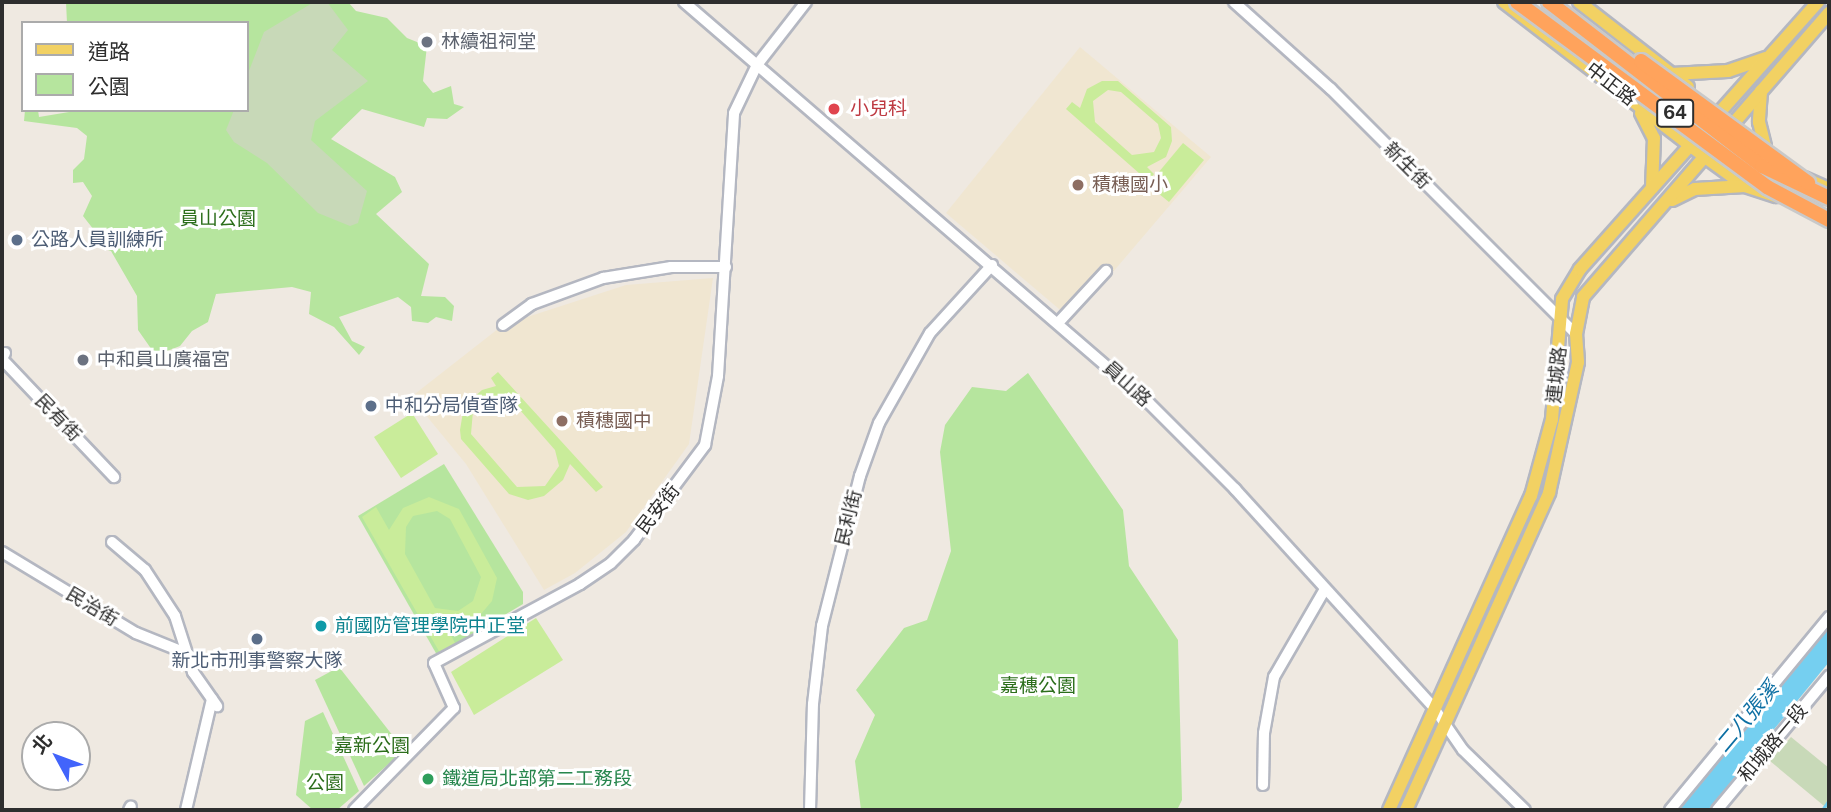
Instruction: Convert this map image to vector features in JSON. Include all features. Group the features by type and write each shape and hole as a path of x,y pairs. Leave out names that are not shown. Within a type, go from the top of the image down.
{"highway":[{"path":"1517,2 1767,187 1829,220"},
{"name":"64","path":"1530,2 1722,150 1763,177 1829,211"},
{"path":"1542,2 1735,152 1829,220"},
{"name":"64","path":"1549,2 1762,166 1829,199"},
{"path":"1564,2 1829,199"},
{"path":"1735,152 1780,182 1829,199"}],"main road":[{"name":"中正路","path":"1504,2 1661,124 1695,141 1745,186 1829,220"},
{"path":"1579,2 1671,74 1716,117 1795,173 1829,189"},
{"name":"連城路","path":"1389,810 1537,478 1552,419 1562,299 1580,269 1818,2"},
{"name":"連城路","path":"1406,810 1445,729 1549,493 1578,362 1576,334 1583,297 1829,13"},
{"path":"1671,74 1728,71 1769,57"},
{"path":"1762,90 1759,122 1765,146"},
{"path":"1629,99 1654,138 1652,190"},
{"path":"1730,127 1765,146 1795,173"},
{"path":"1658,210 1695,189 1745,186"}],"street":[{"name":"員山路","path":"684,2 992,265 1203,456 1434,708 1445,729 1525,810"},
{"name":"民安街","path":"354,810 454,708 434,663 580,584 611,563 697,459 705,445 718,376 734,113 757,65 806,2"},
{"name":"新生街","path":"1234,2 1331,89 1560,315 1576,334"},
{"name":"民利街","path":"810,810 813,704 822,626 860,476 879,423 930,333 992,265"},
{"path":"503,325 532,304 603,278 671,267 726,267"},
{"path":"1058,323 1106,271"},
{"name":"民有街","path":"4,356 114,477"},
{"path":"112,542 145,570 175,616 186,653 215,703 186,810"},
{"name":"民治街","path":"2,552 135,633 186,653"},
{"path":"1263,785 1264,733 1273,677 1325,589"},
{"name":"和城路一段","path":"1670,810 1829,617"},
{"name":"和城路一段","path":"1717,810 1829,676"}],"shaded area":[{"name":"積穗國小","path":"1080,47 1211,157 1072,320 946,213"},
{"name":"積穗國中","path":"713,278 689,444 626,532 575,573 544,590 466,464 411,397 503,325 626,285"}],"green space":[{"name":"員山公園","path":"66,2 348,2 356,11 387,18 407,38 427,46 423,81 433,93 451,86 454,104 464,107 447,119 427,118 424,127 362,109 331,139 395,177 402,192 376,214 429,264 421,296 445,297 454,306 452,321 436,317 428,323 412,321 411,307 398,297 339,317 352,341 365,347 359,355 334,327 309,314 311,292 292,287 216,294 208,322 192,331 180,346 162,353 152,350 138,330 137,296 111,251 99,247 94,230 83,216 92,196 83,182 73,183 73,170 84,159 87,136 77,128 24,121 25,112 38,112 39,117 69,112 248,112 248,21 67,21"},
{"path":"314,2 327,2 348,30 332,50 368,81 315,121 311,140 367,191 358,223 350,226 318,213 267,163 234,142 226,130 233,112 248,112 248,73 264,32"},
{"path":"1102,81 1118,81 1171,127 1172,141 1166,157 1147,167 1154,174 1148,181 1066,109 1072,102 1080,108 1087,89","holes":["1108,90 1121,92 1158,124 1161,138 1154,152 1132,155 1095,122 1093,101"]},
{"path":"1183,143 1204,160 1169,202 1148,185"},
{"path":"498,372 603,487 596,492 570,464 563,480 544,496 528,500 509,494 461,439 464,406 482,390 496,386 491,378","holes":["495,396 513,402 555,450 559,466 545,486 517,487 471,434 473,411"]},
{"name":"嘉穗公園","path":"1028,373 1123,510 1129,566 1178,640 1182,800 1177,810 861,810 855,761 875,715 856,690 904,628 927,620 951,551 940,452 945,425 972,387 1006,391"},
{"path":"412,413 438,454 401,478 374,437"},
{"path":"444,464 523,592 523,604 437,655 358,516"},
{"path":"429,497 459,509 497,578 492,601 475,621 464,625 444,622 455,643 440,653 362,517 376,507 389,530 403,508","holes":["437,511 450,519 481,577 473,601 458,611 435,608 405,554 406,527 413,516"]},
{"path":"536,618 563,660 474,715 451,672"},
{"name":"嘉新公園","path":"339,667 404,750 364,786 315,680"},
{"name":"公園","path":"323,712 359,791 337,810 313,810 296,795 305,721"},
{"path":"1791,737 1829,768 1829,810 1770,761"}],"water":[{"path":"1829,627 1829,662 1708,810 1679,810"}],"waterway":[{"path":"1822,810 1829,800"}],"place":[{"name":"林續祖祠堂","path":"427,42"},
{"name":"小兒科","path":"834,109"},
{"name":"積穗國小","path":"1078,185"},
{"name":"公路人員訓練所","path":"17,240"},
{"name":"中和員山廣福宮","path":"83,360"},
{"name":"中和分局偵查隊","path":"371,406"},
{"name":"積穗國中","path":"562,421"},
{"name":"前國防管理學院中正堂","path":"321,626"},
{"name":"新北市刑事警察大隊","path":"257,639"},
{"name":"鐵道局北部第二工務段","path":"428,779"}],"water label":[{"name":"二八張溪","path":"1747,717"}]}
